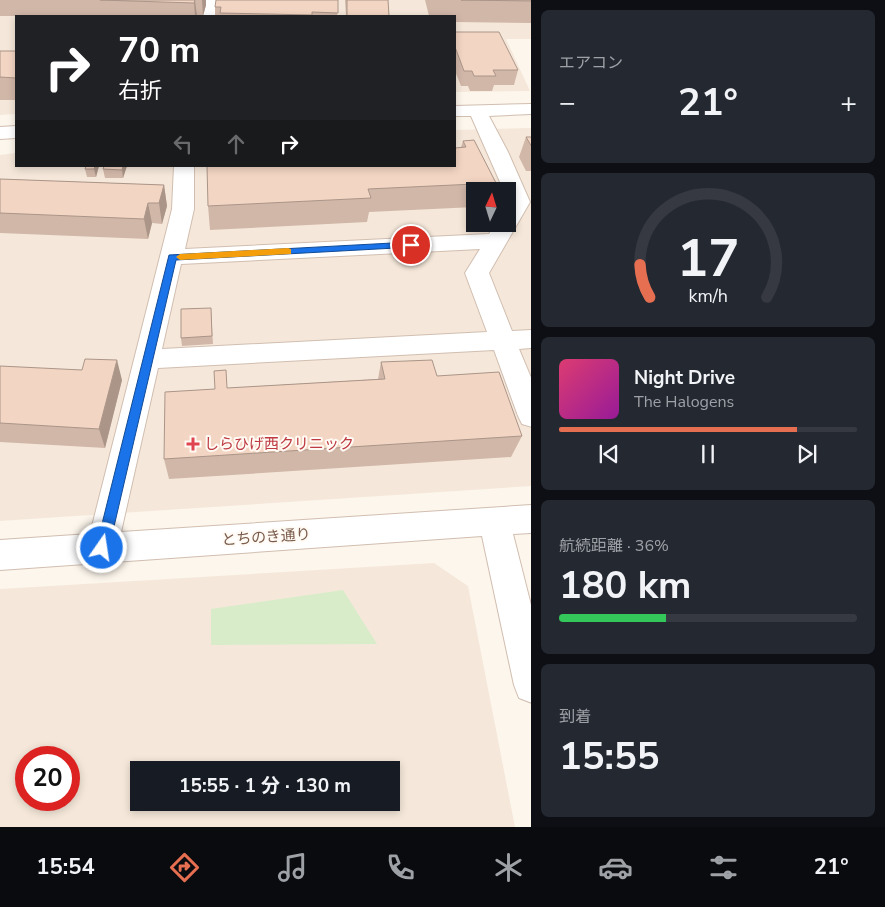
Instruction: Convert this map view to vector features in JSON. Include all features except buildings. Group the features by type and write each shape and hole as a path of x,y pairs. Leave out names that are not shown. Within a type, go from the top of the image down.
{"street":[{"path":"209,15 213,0"},
{"path":"456,111 531,109"},
{"path":"477,110 525,202 516,214"},
{"path":"0,132 15,132"},
{"path":"102,548 183,209 184,167"},
{"path":"172,257 468,232"},
{"path":"502,232 477,273 531,416"},
{"path":"148,359 531,339"},
{"name":"とちのき通り","path":"0,555 531,519"},
{"path":"494,521 531,685"}],"shaded area":[{"path":"0,0 531,0 531,39 506,39 530,91 456,92 456,15 15,15 15,114 0,115"},
{"path":"531,128 531,486 0,521 0,155 15,153 15,167 456,167 456,130"},
{"path":"434,563 468,586 515,827 0,827 0,589"}],"green space":[{"path":"343,590 377,644 211,645 211,609"}],"slow traffic":[{"path":"180,257 288,251"}],"place":[{"name":"しらひげ西クリニック","path":"193,444"}],"route":[{"path":"102,548 172,257 411,245"}]}
